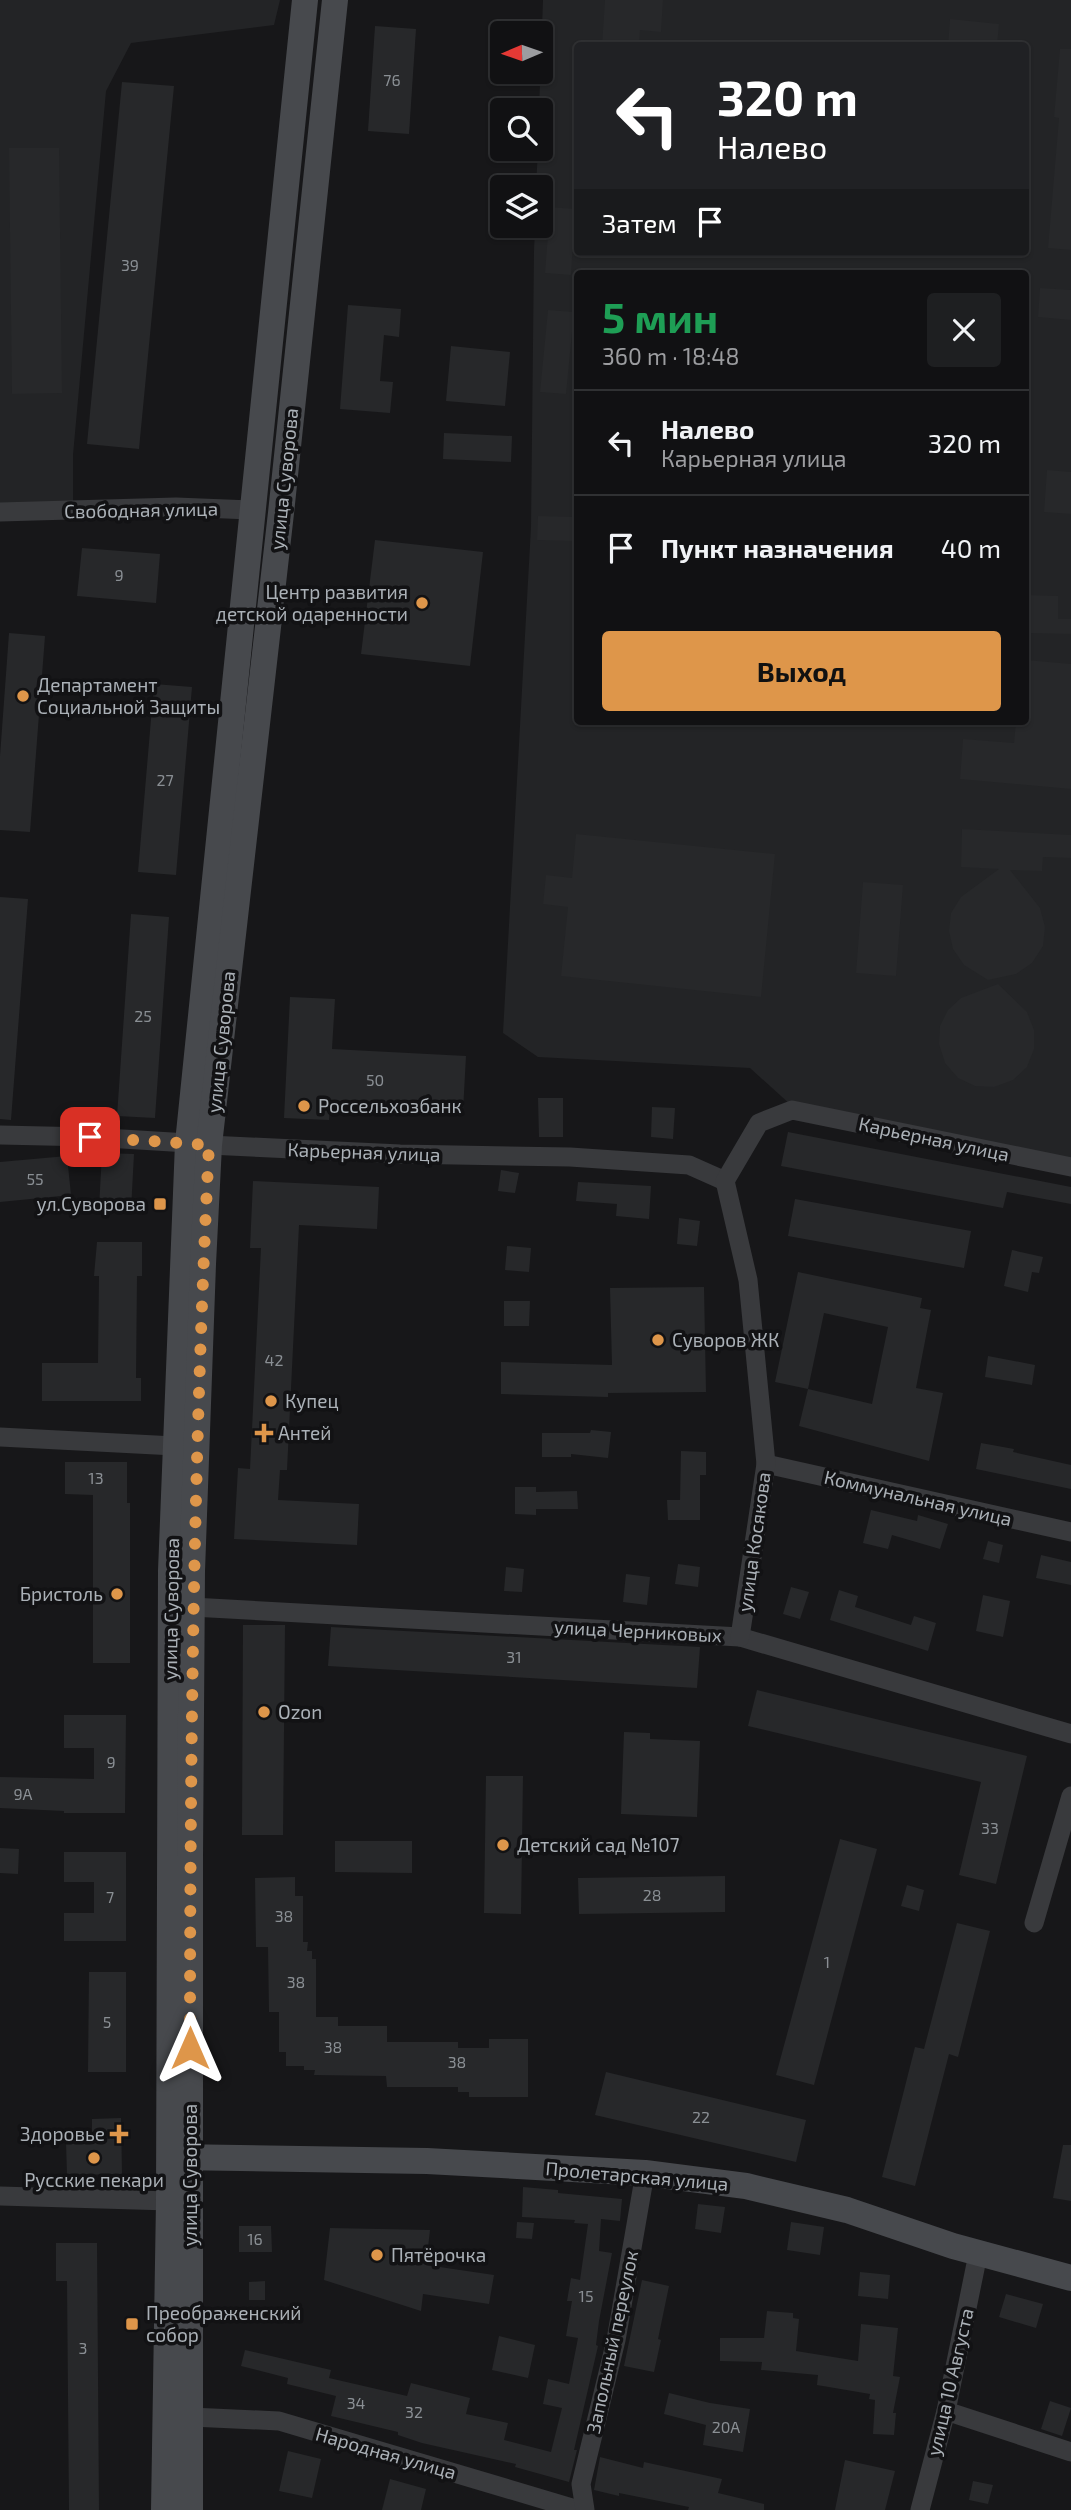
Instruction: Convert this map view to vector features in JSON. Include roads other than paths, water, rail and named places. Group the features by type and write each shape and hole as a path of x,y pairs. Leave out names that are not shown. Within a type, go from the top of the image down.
{"main road":[{"name":"улица Суворова","path":"190,2510 191,2417 179,2157 170,1584 175,1446 251,510 305,0"},
{"name":"улица Суворова","path":"164,2510 169,2201 179,2157 202,1290 199,1144 281,513 335,0"},
{"name":"Свободная улица","path":"251,510 281,513"},
{"name":"Пролетарская улица","path":"179,2157 427,2161 645,2173 746,2186 847,2210 978,2254 1071,2278"}],"street":[{"name":"Свободная улица","path":"0,512 176,507 251,510"},
{"name":"Карьерная улица","path":"0,1135 90,1137 400,1154 570,1157 690,1165 725,1181 759,1123 792,1110 1071,1167"},
{"name":"улица Косякова","path":"725,1181 748,1280 766,1464 740,1637"},
{"path":"0,1437 175,1446"},
{"name":"Коммунальная улица","path":"766,1464 1071,1532"},
{"name":"улица Черниковых","path":"192,1607 740,1637 1071,1734"},
{"path":"1034,1923 1071,1796"},
{"name":"Запольный переулок","path":"585,2510 581,2484 616,2340 645,2173"},
{"path":"0,2196 169,2201"},
{"name":"улица 10 Августа","path":"920,2510 946,2412 978,2254"},
{"path":"946,2412 1071,2452"},
{"name":"Народная улица","path":"191,2417 279,2421 579,2510"}],"place":[{"name":"Центр развития детской одаренности","path":"422,603"},
{"name":"Департамент Социальной Защиты","path":"23,696"},
{"name":"Россельхозбанк","path":"304,1106"},
{"name":"ул.Суворова","path":"160,1204"},
{"name":"Суворов ЖК","path":"658,1340"},
{"name":"Купец","path":"271,1401"},
{"name":"Антей","path":"264,1433"},
{"name":"Бристоль","path":"117,1594"},
{"name":"Ozon","path":"264,1712"},
{"name":"Детский сад №107","path":"503,1845"},
{"name":"Здоровье","path":"119,2134"},
{"name":"Русские пекари","path":"94,2158"},
{"name":"Пятёрочка","path":"377,2255"},
{"name":"Преображенский собор","path":"132,2324"}]}
